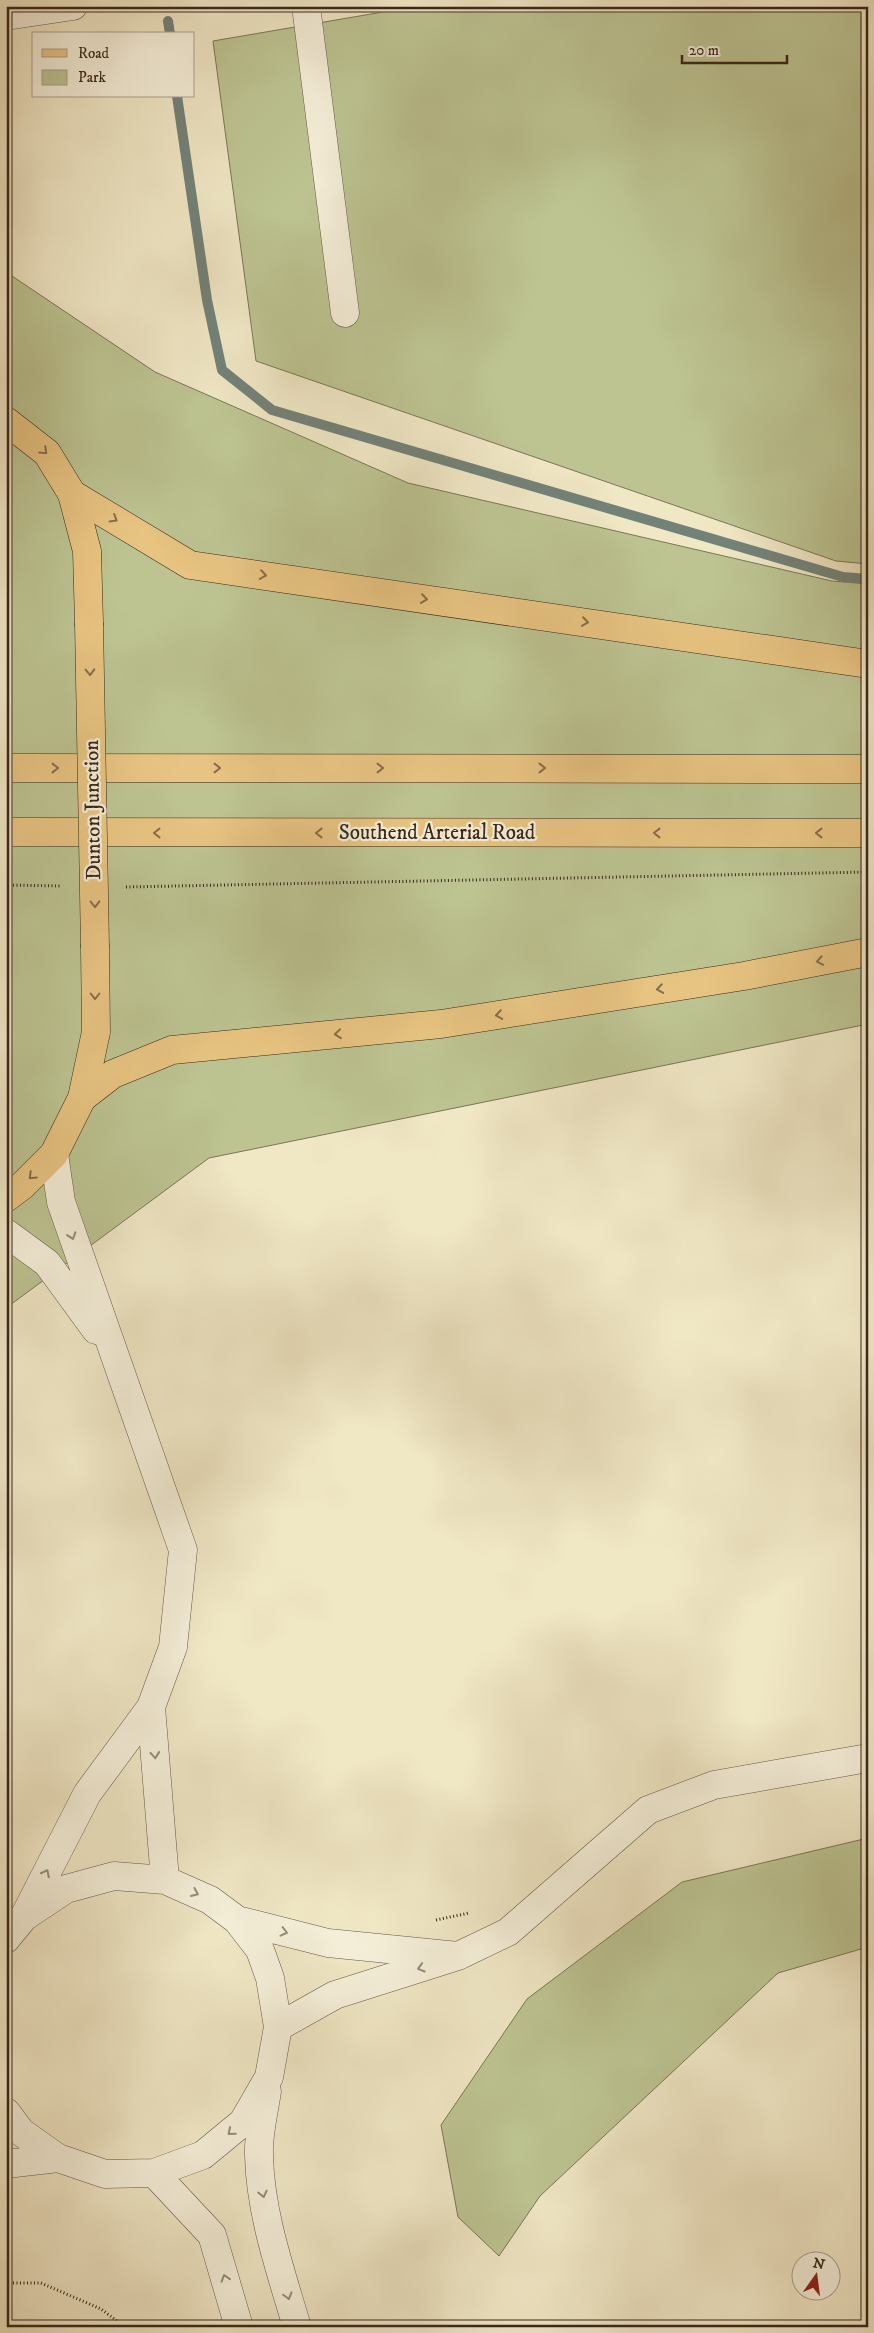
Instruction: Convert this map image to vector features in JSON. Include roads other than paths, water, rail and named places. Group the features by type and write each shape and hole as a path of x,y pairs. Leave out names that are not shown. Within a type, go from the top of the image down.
{"main road":[{"name":"Dunton Junction","path":"6,421 47,453 72,494 86,551 89,623 96,1032 82,1098 54,1154 22,1186 6,1198"},
{"path":"72,494 190,565 868,664"},
{"path":"6,768 868,769"},
{"name":"Southend Arterial Road","path":"6,832 868,833"},
{"path":"82,1098 113,1074 172,1050 441,1024 744,976 868,952"}],"street":[{"path":"6,16 73,6"},
{"path":"306,6 345,313"},
{"path":"6,1940 24,1916 86,1794 151,1706 173,1648 183,1550 61,1202 54,1154"},
{"path":"6,1233 46,1263 113,1354"},
{"path":"151,1706 165,1880"},
{"path":"278,2027 335,1995 458,1956 508,1932 648,1810 714,1785 868,1758"},
{"path":"24,1916 66,1889 114,1876 165,1880 210,1900 237,1920 260,1950 270,1978 278,2027 269,2076 259,2153 261,2186 279,2266 297,2327"},
{"path":"237,1920 328,1943 458,1956"},
{"path":"6,2112 21,2132 58,2158 105,2174 154,2173 204,2155 243,2122 269,2076"},
{"path":"6,2164 58,2158"},
{"path":"154,2173 212,2235 239,2327"}],"waterway":[{"path":"168,21 170,32"},
{"path":"177,98 207,300 222,370 272,410 843,577 868,579"}]}
